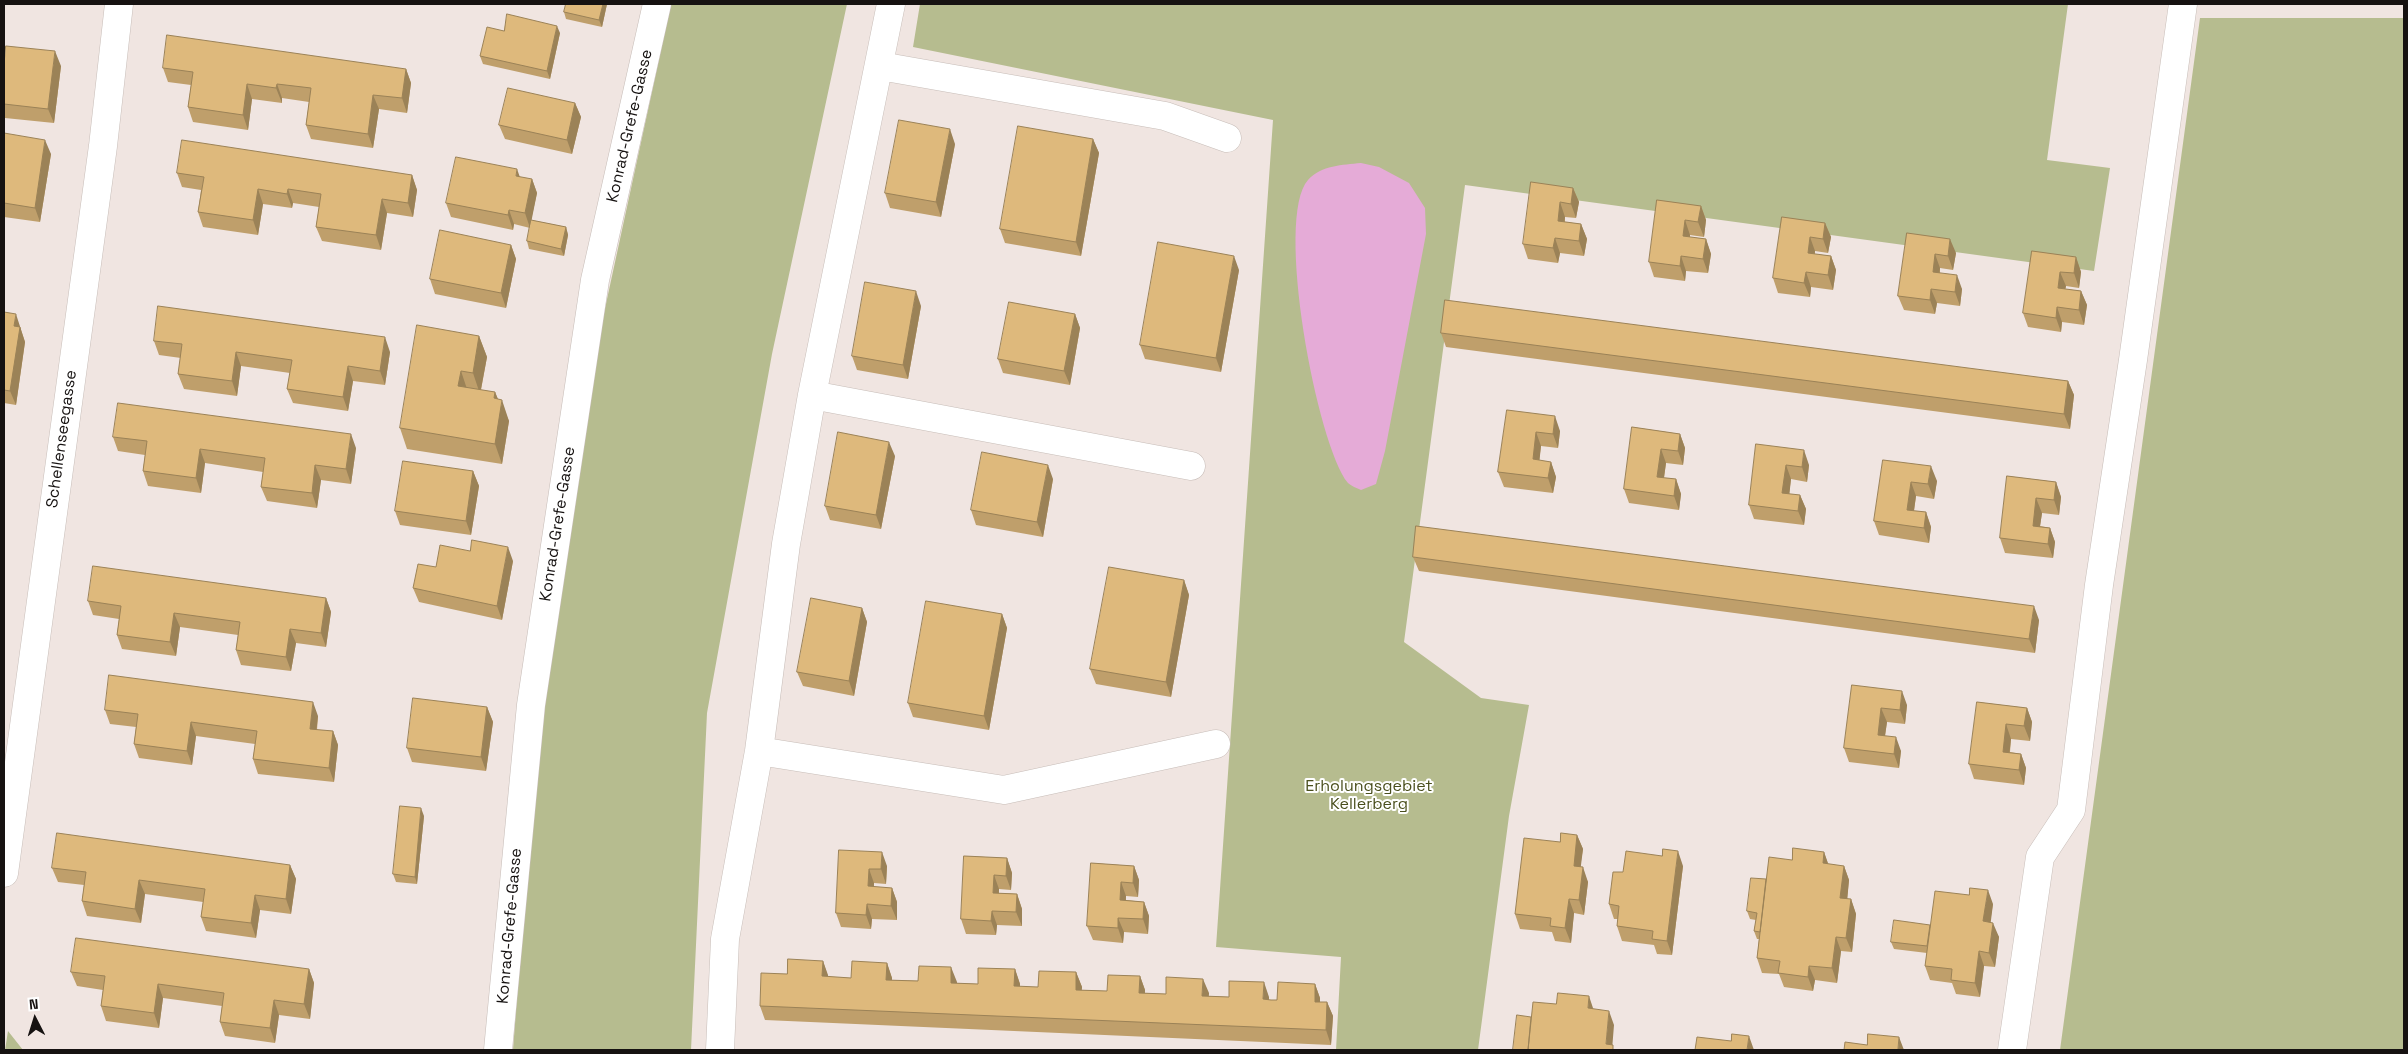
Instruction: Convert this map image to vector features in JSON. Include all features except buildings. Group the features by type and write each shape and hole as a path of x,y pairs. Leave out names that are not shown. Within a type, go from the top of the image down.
{"street":[{"name":"Schellenseegasse","path":"4,874 102,156 119,4"},
{"name":"Konrad-Grefe-Gasse","path":"498,1050 531,705 595,280 657,4"},
{"path":"720,1050 725,940 759,751 786,544 812,395 891,4"},
{"path":"2012,1050 2040,857 2070,810 2099,585 2136,340 2183,4"},
{"path":"880,66 1165,116 1227,138"},
{"path":"812,395 1191,466"},
{"path":"759,751 1004,790 1216,744"}],"green space":[{"path":"671,4 847,4 772,354 707,713 691,1050 513,1050 525,889 548,646 599,336"},
{"name":"Erholungsgebiet Kellerberg","path":"920,4 2068,4 2047,160 2110,168 2094,271 1465,185 1404,642 1481,698 1529,705 1509,816 1478,1050 1336,1050 1341,957 1216,947 1273,120 913,47"},
{"path":"2200,18 2404,18 2404,1050 2060,1050"},
{"path":"8,1031 23,1050 5,1050"}],"shaded area":[{"path":"1361,163 1379,167 1409,183 1425,208 1426,234 1385,451 1376,484 1361,490 1348,483 1336,461 1324,425 1304,332 1298,283 1296,238 1299,202 1308,180 1326,169 1340,165"}]}
